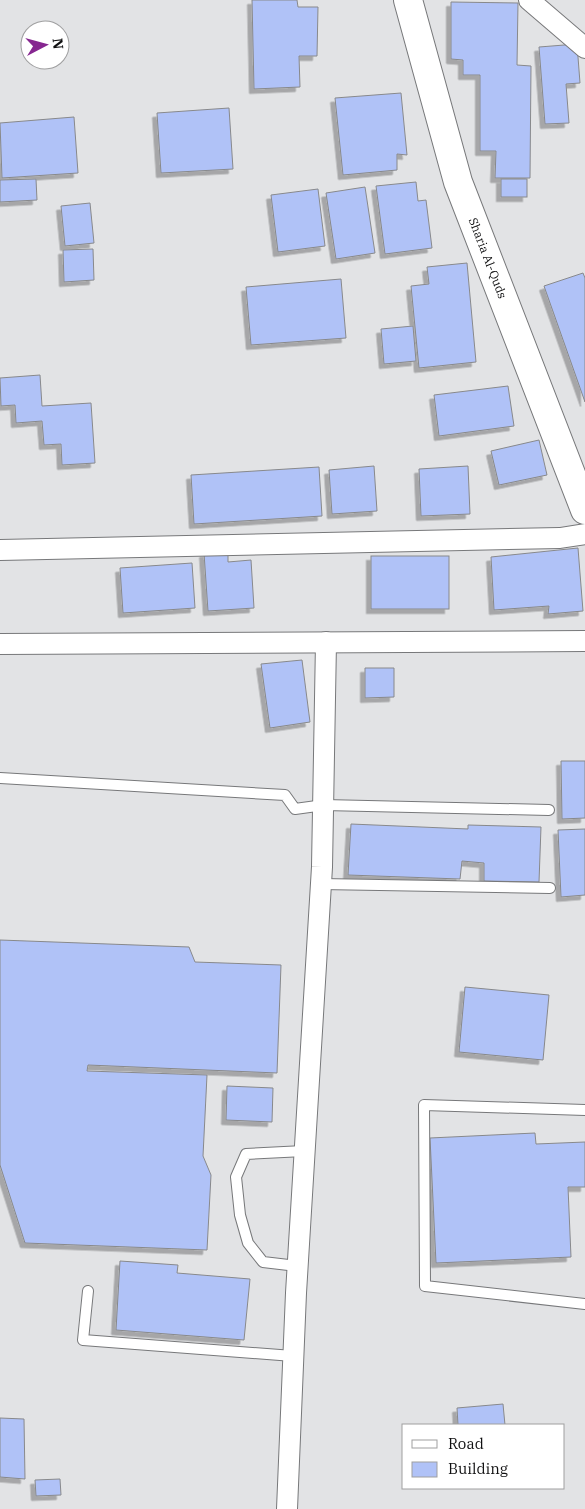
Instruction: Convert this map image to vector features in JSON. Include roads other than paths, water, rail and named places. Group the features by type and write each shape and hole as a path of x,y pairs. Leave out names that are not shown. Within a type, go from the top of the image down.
{"main road":[{"name":"Sharia Al-Quds","path":"408,0 458,182 585,510"}],"street":[{"path":"529,0 585,48"},
{"path":"0,550 560,538 585,534"},
{"path":"0,644 585,641"},
{"path":"288,1509 297,1266 322,884 326,642"}],"lane":[{"path":"0,778 285,795 295,809 324,805 549,810"},
{"path":"322,884 550,888"},
{"path":"585,1110 424,1105 425,1286 585,1304"},
{"path":"297,1266 263,1262 248,1243 240,1215 236,1177 246,1154 304,1151"},
{"path":"88,1291 83,1340 293,1356"}]}
